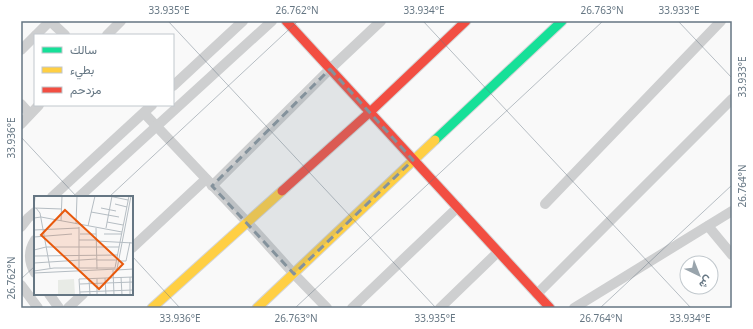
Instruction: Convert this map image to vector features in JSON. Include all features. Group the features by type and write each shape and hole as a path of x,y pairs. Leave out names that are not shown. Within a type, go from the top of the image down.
{"street":[{"path":"38,34 50,21 64,34"},
{"path":"108,34 121,21"},
{"path":"174,85 242,21"},
{"path":"80,196 272,21"},
{"path":"286,21 550,308"},
{"path":"133,247 209,183 381,21"},
{"path":"152,308 370,112 466,21"},
{"path":"257,308 562,21"},
{"path":"545,204 721,21"},
{"path":"21,50 34,38"},
{"path":"537,294 732,99"},
{"path":"21,104 30,114"},
{"path":"21,124 38,106"},
{"path":"53,196 151,106"},
{"path":"144,113 327,308"},
{"path":"352,308 458,208"},
{"path":"574,308 585,306 732,211"},
{"path":"21,227 28,213"},
{"path":"708,226 732,255"},
{"path":"34,242 29,252 29,260 34,270"},
{"path":"440,308 498,252"},
{"path":"21,285 38,308"},
{"path":"50,295 59,308"},
{"path":"68,308 82,295"}],"highlighted area":[{"path":"330,69 413,160 294,274 212,186"}],"traffic: fast":[{"path":"435,140 562,21"}],"traffic: slow":[{"path":"257,308 435,140"},
{"path":"152,308 282,191"}],"traffic: jam":[{"path":"286,21 550,308"},
{"path":"282,191 370,112 466,21"}]}
